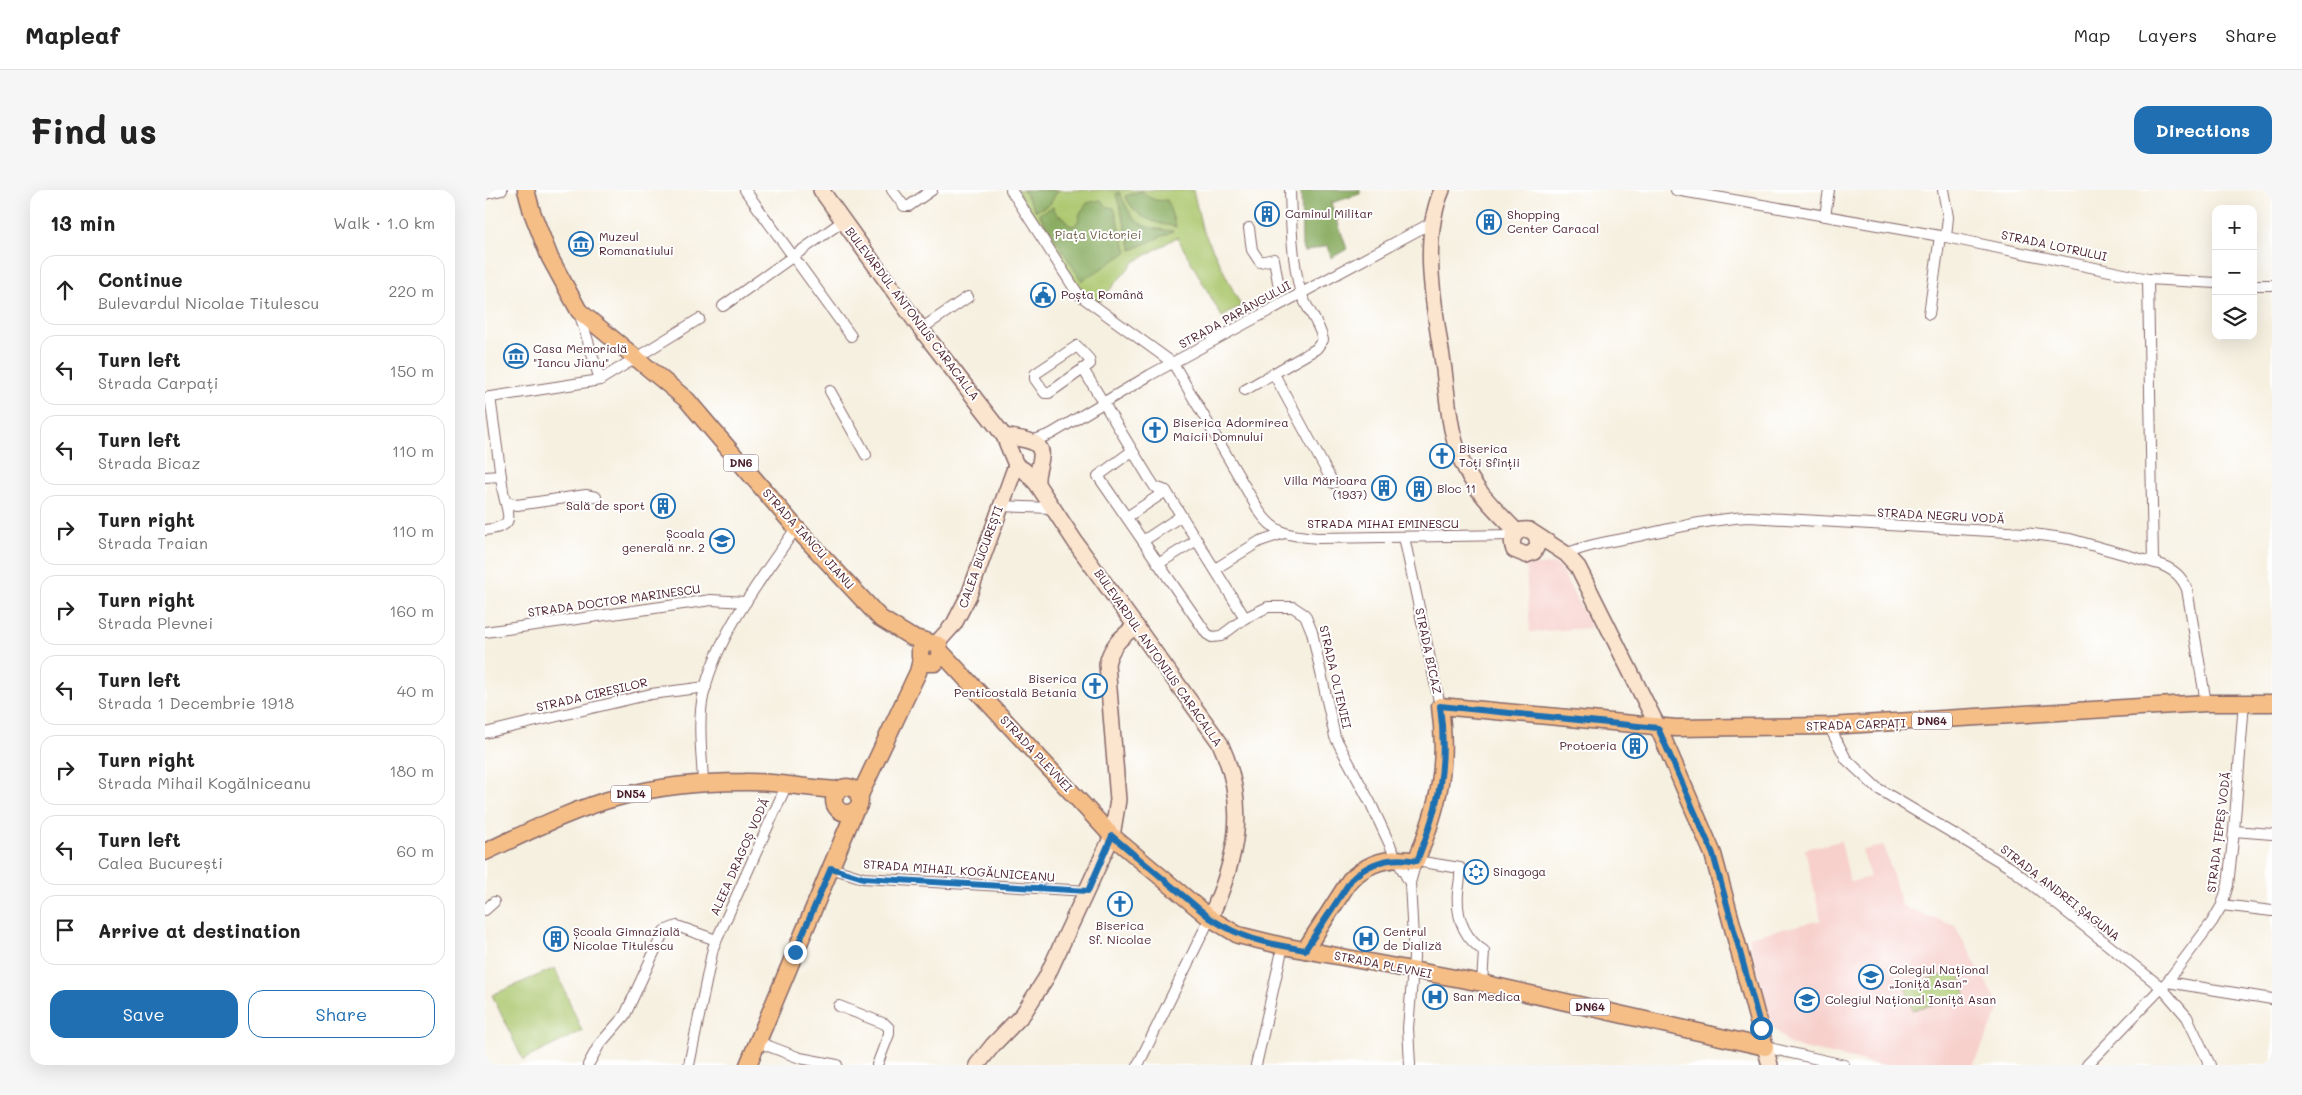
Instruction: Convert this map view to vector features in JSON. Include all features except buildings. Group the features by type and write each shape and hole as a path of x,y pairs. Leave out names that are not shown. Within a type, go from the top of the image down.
{"main road":[{"name":"BULEVARDUL ANTONIUS CARACALLA","path":"821,190 921,330 1004,436 1026,455 1037,484 1052,508 1210,727 1227,760 1233,779 1238,816 1235,849 1222,891 1210,918"},
{"path":"1442,190 1436,204 1433,222 1433,292 1449,406 1460,456 1476,486 1515,539 1521,555 1534,552 1563,553"},
{"name":"STRADA IANCU JIANU","path":"530,191 532,212 550,258 579,311 687,400 796,528 880,618 929,655"},
{"name":"CALEA BUCUREȘTI","path":"849,797 929,655 954,624 963,608 1000,506 1026,455"},
{"path":"1515,539 1529,530 1563,553 1578,568 1600,608 1658,728 1713,854 1770,1065"},
{"path":"1534,552 1538,544 1536,535"},
{"path":"980,1063 1023,1014 1037,994 1062,947 1112,836 1116,823 1118,800 1107,664 1109,654 1115,644 1136,626"},
{"name":"STRADA PLEVNEI","path":"929,655 1112,836 1210,918 1239,936 1482,983 1765,1047"},
{"name":"STRADA CARPAȚI","path":"1440,706 1658,728 1829,726 2206,703 2272,702"},
{"name":"STRADA BICAZ","path":"1417,861 1436,808 1442,777 1443,730 1440,706"},
{"name":"DN54","path":"485,852 592,805 629,795 703,782 787,784 849,797"},
{"path":"748,1065 841,843 842,824 849,797"},
{"path":"1305,950 1351,880 1366,868 1396,858 1417,861"}],"street":[{"path":"485,194 502,190"},
{"path":"745,190 851,336"},
{"path":"892,190 904,206 909,206 932,190"},
{"path":"1011,190 1078,294 1173,364"},
{"path":"1245,390 1316,349 1323,340 1321,330 1301,292 1297,273 1290,190"},
{"name":"STRADA LOTRULUI","path":"1676,190 1943,236 2148,279 2212,283"},
{"path":"1825,216 1829,190"},
{"path":"1929,314 1948,217 1943,190"},
{"path":"723,306 843,222"},
{"name":"STRADA PARÂNGULUI","path":"1026,455 1051,434 1103,402 1301,292 1433,222"},
{"path":"1249,228 1252,250 1260,262 1274,259 1279,288"},
{"path":"2148,279 2153,562"},
{"path":"2257,285 2272,285"},
{"path":"921,330 969,296"},
{"name":"STRADA IANCU JIANU","path":"579,311 600,380"},
{"path":"485,530 504,526 508,517 488,397 600,380 699,318"},
{"path":"1077,346 1080,347 1091,362 1083,369 1047,394 1034,376 1077,346"},
{"name":"STRADA MIHAI EMINESCU","path":"1173,364 1259,511 1267,523 1284,533 1318,538 1478,536 1515,539"},
{"path":"1083,369 1155,487 1166,491 1245,618"},
{"path":"1274,374 1333,483"},
{"path":"830,391 865,455"},
{"path":"1132,451 1098,476 1159,564 1197,540"},
{"path":"485,478 501,476"},
{"path":"1127,518 1166,491"},
{"path":"507,502 517,505 586,495 596,497"},
{"path":"1000,506 1052,508"},
{"path":"1143,541 1181,516"},
{"name":"STRADA NEGRU VODĂ","path":"1563,553 1687,525 1728,518 2051,536 2153,562 2174,570 2182,578 2187,589 2206,703"},
{"path":"703,782 701,715 706,687 716,660 746,602 796,528"},
{"path":"1215,569 1260,541 1284,533"},
{"name":"STRADA MIHAI EMINESCU","path":"1478,536 1500,541 1515,539"},
{"name":"STRADA BICAZ","path":"1404,537 1440,706"},
{"name":"STRADA OLTENIEI","path":"1159,564 1207,634 1217,637 1221,636 1245,618 1268,607 1293,607 1305,614 1312,632 1335,737 1410,883"},
{"name":"STRADA DOCTOR MARINESCU","path":"485,632 711,600 746,602"},
{"name":"STRADA CIREȘILOR","path":"485,732 651,694 706,687"},
{"name":"STRADA ȚEPEȘ VODĂ","path":"2087,1065 2164,985 2212,922 2222,905 2228,885 2234,831 2243,702"},
{"name":"STRADA ANDREI ȘAGUNA","path":"1829,726 1846,759 1877,788 2011,868 2164,985 2187,1017 2210,1065"},
{"name":"ALEEA DRAGOȘ VODĂ","path":"689,1065 716,940 787,784"},
{"path":"2234,831 2272,834"},
{"path":"1417,861 1460,868 1458,893 1460,919 1465,933 1472,943 1484,951 1482,983"},
{"name":"STRADA BICAZ","path":"1410,1065 1408,1028 1414,970 1410,883 1417,861"},
{"name":"STRADA MIHAIL KOGĂLNICEANU","path":"831,868 863,878 1088,891"},
{"path":"485,910 495,902"},
{"path":"2222,905 2272,911"},
{"name":"BULEVARDUL ANTONIUS CARACALLA","path":"1138,1065 1210,918"},
{"path":"588,1065 599,1044 625,1015 664,931 677,926 716,940"},
{"path":"1256,1065 1283,946"},
{"path":"2164,985 2272,999"},
{"path":"839,1006 885,1024 889,1028 889,1034 877,1065"},
{"path":"758,1042 800,1058 837,1065"},
{"path":"1765,1047 1843,1065"}],"shaded area":[{"path":"1554,564 1560,567 1591,628 1530,632 1526,566"},
{"name":"Colegiul Național „Ioniță Asan”","path":"1841,841 1850,882 1870,877 1862,850 1884,846 1902,906 1955,926 2000,1008 1973,1065 1880,1065 1790,1045 1772,1026 1748,937 1821,920 1805,849"}],"green space":[{"name":"Piața Victoriei","path":"1017,190 1193,190 1202,228 1241,306 1222,317 1177,237 1134,262 1099,302 1082,290 1076,282"},
{"path":"1023,190 1058,190 1050,204 1036,211"},
{"path":"1301,190 1360,190 1360,194 1331,203 1347,249 1331,258 1328,245 1304,252 1302,246"},
{"path":"1142,191 1153,199 1159,201 1167,200 1176,227 1152,221 1135,210 1125,196"},
{"path":"1119,192 1134,218 1144,226 1173,231 1132,250 1116,194"},
{"path":"1101,200 1108,207 1114,208 1127,252 1082,281 1039,214 1053,207 1057,215 1064,217 1067,224 1073,226 1078,222 1079,215 1087,203"},
{"path":"555,968 582,1031 523,1060 492,995"},
{"path":"1959,971 1966,996 1912,1010 1905,985"}],"place":[{"name":"Caminul Militar","path":"1267,214"},
{"name":"Shopping Center Caracal","path":"1489,222"},
{"name":"Muzeul Romanatiului","path":"581,244"},
{"name":"Poșta Română","path":"1043,295"},
{"name":"Casa Memorială \"Iancu Jianu\"","path":"516,356"},
{"name":"Biserica Adormirea Maicii Domnului","path":"1155,430"},
{"name":"Biserica Toți Sfinții","path":"1442,456"},
{"name":"Villa Mărioara (1937)","path":"1384,488"},
{"name":"Bloc 11","path":"1419,489"},
{"name":"Sală de sport","path":"663,506"},
{"name":"Școala generală nr. 2","path":"722,541"},
{"name":"Biserica Penticostală Betania","path":"1095,686"},
{"name":"Protoeria","path":"1635,746"},
{"name":"Sinagoga","path":"1476,872"},
{"name":"Biserica Sf. Nicolae","path":"1120,904"},
{"name":"Școala Gimnazială Nicolae Titulescu","path":"556,939"},
{"name":"Centrul de Dializă","path":"1366,939"},
{"name":"Colegiul Național „Ioniță Asan”","path":"1871,977"},
{"name":"San Medica","path":"1435,997"},
{"name":"Colegiul Național Ioniță Asan","path":"1807,1000"}],"route":[{"path":"795,952 831,868 845,874 863,878 1088,891 1112,836 1227,930 1250,939 1305,950 1351,880 1358,873 1386,860 1396,858 1417,861 1436,808 1442,777 1443,730 1440,706 1658,728 1713,854 1761,1028"}]}
